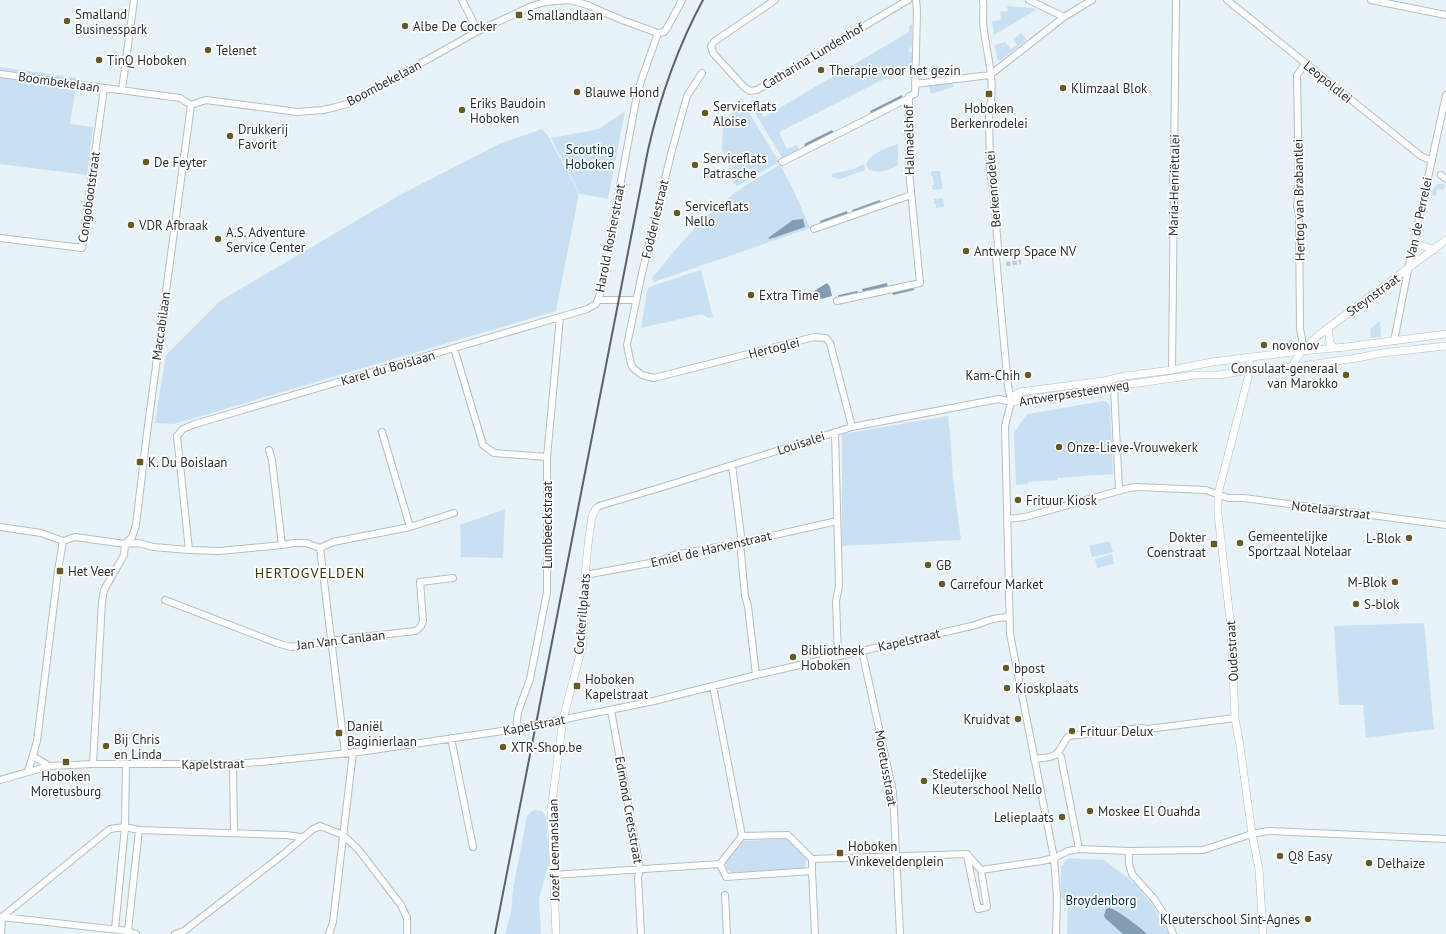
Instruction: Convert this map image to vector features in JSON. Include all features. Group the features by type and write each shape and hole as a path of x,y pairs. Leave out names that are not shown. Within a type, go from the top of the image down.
{"street":[{"path":"122,90 134,0"},
{"path":"462,0 478,31"},
{"name":"Boombekelaan","path":"0,74 180,98 191,105 206,100 297,112 323,110 347,104 478,31 532,6 545,2 570,0 587,5 658,33"},
{"name":"Harold Rosherstraat","path":"598,300 636,100 641,81 658,33 664,32 667,28 682,0"},
{"name":"Catharina Lundenhof","path":"775,0 715,41 711,46 713,53 744,87 750,91 753,91 908,0"},
{"name":"Halmaelshof","path":"838,301 920,283 909,171 909,96 915,94 916,84 916,0"},
{"name":"Berkenrodelei","path":"983,0 983,21 992,101 989,109 990,175 994,186 998,248 996,257 1008,386 1011,402"},
{"path":"1029,0 1064,17"},
{"path":"916,84 990,75 1064,17 1092,0"},
{"name":"Maria-Henriëttalei","path":"1172,370 1174,186 1172,166 1174,158 1176,0"},
{"name":"Leopoldlei","path":"1227,0 1421,156 1432,161"},
{"path":"1371,0 1446,15"},
{"name":"Hertog van Brabantlei","path":"1301,351 1299,215 1297,206 1299,192 1297,74 1305,64"},
{"name":"Fodderiestraat","path":"633,368 630,364 627,345 636,300 687,96 702,73"},
{"name":"Congobootstraat","path":"0,238 82,248 104,88"},
{"name":"Van de Perrelei","path":"1394,341 1414,240 1446,95"},
{"path":"782,162 909,98"},
{"name":"Maccabilaan","path":"93,764 102,601 104,590 124,556 125,544 132,537 136,525 191,105"},
{"path":"814,229 911,195"},
{"path":"1414,240 1418,244 1434,250"},
{"name":"Steynstraat","path":"1301,351 1328,328 1408,270 1446,240"},
{"path":"598,300 636,300"},
{"name":"Karel du Boislaan","path":"189,550 177,436 183,429 195,424 593,307 598,300"},
{"name":"Lumbeeckstraat","path":"516,729 518,712 530,679 546,592 547,458 560,317"},
{"path":"1328,328 1330,343 1333,347"},
{"name":"Antwerpsesteenweg","path":"1446,334 1212,362 1172,370 1124,376 1104,381 1020,392 1012,397 1011,402 1195,375 1219,375 1250,370 1292,367 1382,353 1446,346"},
{"name":"Hertoglei","path":"633,368 642,374 654,378 814,337 823,337 829,340 830,343 852,427"},
{"path":"1302,339 1307,341 1313,340"},
{"path":"454,348 483,445 494,453 547,458"},
{"path":"1292,367 1301,351"},
{"name":"Oudestraat","path":"1249,357 1250,370 1218,494 1218,514 1231,628 1235,718 1245,791 1259,869 1263,934"},
{"path":"1114,388 1119,491"},
{"name":"Louisalei","path":"596,508 852,427 999,399 1011,402"},
{"path":"1011,402 1005,426 1006,519 1012,644 1054,858 1057,897 1056,934"},
{"path":"382,432 410,528"},
{"path":"835,432 839,586 836,601 838,656"},
{"path":"269,450 272,460 282,545"},
{"path":"732,465 741,536 740,542 745,596 748,606 756,675"},
{"path":"1006,519 1025,517 1137,487 1206,490 1218,494"},
{"name":"Notelaarstraat","path":"1218,494 1228,498 1244,498 1446,524"},
{"name":"Cockerillplaats","path":"563,719 582,643 589,536 592,516 596,508"},
{"path":"0,528 41,533 63,541 76,537 125,544 139,543 153,547 189,550 219,551 294,543 306,543 320,548 333,542 410,528 454,512"},
{"name":"Emiel de Harvenstraat","path":"586,575 837,521"},
{"path":"28,772 37,741 63,541"},
{"path":"320,548 345,753"},
{"name":"Jan Van Canlaan","path":"165,600 277,644 291,647 351,638 416,631 421,626 423,621 420,582 453,578"},
{"name":"Kapelstraat","path":"0,780 49,766 93,764 233,764 345,753 516,729 654,701 756,675 1010,616"},
{"name":"Moretusstraat","path":"862,651 893,792 900,934"},
{"path":"553,875 720,864 742,836 713,686"},
{"name":"Edmond Cretsstraat","path":"611,710 640,869 638,878 641,934"},
{"path":"1034,759 1054,756 1058,753 1065,739 1069,736 1140,728 1148,729 1235,718"},
{"name":"Jozef Leemanslaan","path":"556,934 551,810 563,719"},
{"path":"451,738 473,847"},
{"path":"329,934 333,922 343,848 343,835 352,752"},
{"path":"1058,753 1062,757 1079,849"},
{"path":"33,756 49,766"},
{"path":"115,929 125,827 126,764"},
{"path":"233,764 234,833"},
{"path":"175,934 184,931 285,853 313,829 320,826 343,835 358,849 401,905 407,918 407,934"},
{"path":"1,917 110,829 125,827 139,830 286,834 302,838"},
{"path":"128,931 139,830"},
{"path":"981,870 1054,858 1068,850 1079,849 1129,851 1203,850 1252,834 1268,831 1446,839"},
{"path":"742,836 788,835 812,859 815,934"},
{"path":"1129,851 1129,864 1132,874 1155,900 1168,921 1173,934"},
{"path":"812,859 967,854"},
{"path":"967,854 981,870 987,907 978,909 967,854"},
{"path":"720,864 726,878 812,871"},
{"path":"725,895 727,934"},
{"path":"1,917 115,929 128,931 135,934"},
{"path":"1,917 1,934"},
{"path":"87,934 88,927"}],"green space":[{"path":"1007,6 1032,8 1036,10 994,35 992,21 1001,20 1000,12 1008,11"},
{"path":"912,24 912,47 909,48 908,51 912,52 912,65 779,132 787,149 797,145 800,151 783,159 749,103 753,100 764,117 909,32 909,26"},
{"path":"1021,33 1027,40 1000,61 997,59 995,45 1005,42 1011,49 1017,45 1013,39"},
{"path":"0,67 77,78 70,124 93,127 87,175 0,164"},
{"path":"952,83 953,87 931,94 929,86"},
{"path":"744,104 779,162 737,186 730,179 733,168 722,150 723,125 726,118"},
{"name":"Scouting Hoboken","path":"625,111 608,199 580,194 551,138 599,129"},
{"path":"542,129 548,136 579,193 556,311 174,424 155,423 166,355 220,301 400,195 499,144"},
{"path":"898,144 898,165 883,171 872,171 868,169 866,165 871,157"},
{"path":"780,165 793,189 810,228 654,282 652,278 677,248 713,210 741,189"},
{"path":"864,165 865,170 840,179 832,177 832,174 854,169"},
{"path":"931,171 940,171 943,189 933,190 932,185 934,185"},
{"path":"1438,184 1443,184 1446,186 1442,190 1437,190 1436,196 1431,195 1433,189"},
{"path":"943,198 944,207 936,208 934,199"},
{"path":"701,270 713,317 708,318 702,314 641,328 649,287"},
{"path":"1380,321 1381,337 1371,338 1370,329"},
{"path":"1103,401 1107,402 1110,406 1113,474 1057,478 1057,480 1028,482 1028,484 1016,485 1014,433 1027,414"},
{"path":"948,416 953,478 961,540 842,546 842,434"},
{"path":"505,509 503,558 461,557 460,525"},
{"path":"1109,541 1113,552 1092,557 1089,546"},
{"path":"1112,554 1114,564 1097,568 1095,559"},
{"path":"1424,623 1434,729 1366,738 1363,705 1339,705 1334,626"},
{"path":"532,811 542,811 546,817 549,863 539,898 541,934 505,934 511,913 513,889 527,816"},
{"path":"789,840 802,850 806,860 806,864 803,869 734,873 726,867 726,863 731,853 742,841"},
{"name":"Broydenborg","path":"1069,858 1104,860 1128,878 1136,885 1154,907 1169,934 1067,934 1068,904 1061,897 1061,866 1064,865 1064,862"}],"shaded area":[{"path":"902,95 902,100 872,115 870,111"},
{"path":"832,130 834,133 806,148 804,144"},
{"path":"880,200 881,203 853,213 852,210"},
{"path":"847,211 848,215 821,224 820,221"},
{"path":"803,219 805,227 770,239 768,238 793,220"},
{"path":"827,283 830,287 832,296 821,299 814,291"},
{"path":"887,283 888,288 863,293 862,289"},
{"path":"914,287 914,290 893,295 892,291"},
{"path":"1109,908 1134,923 1147,934 1123,934 1104,916 1106,909"}],"waterway":[{"path":"839,296 857,292"}],"tunnel":[{"path":"1006,264 1021,262"}],"railway":[{"path":"495,934 648,150 670,73 685,36 703,0"}],"place":[{"name":"Smallandlaan","path":"519,15"},
{"name":"Smalland Businesspark","path":"67,21"},
{"name":"Albe De Cocker","path":"405,26"},
{"name":"Telenet","path":"208,50"},
{"name":"TinQ Hoboken","path":"99,60"},
{"name":"Therapie voor het gezin","path":"821,70"},
{"name":"Klimzaal Blok","path":"1063,88"},
{"name":"Blauwe Hond","path":"577,92"},
{"name":"Hoboken Berkenrodelei","path":"989,94"},
{"name":"Eriks Baudoin Hoboken","path":"462,110"},
{"name":"Serviceflats Aloise","path":"705,113"},
{"name":"Drukkerij Favorit","path":"230,136"},
{"name":"De Feyter","path":"146,162"},
{"name":"Serviceflats Patrasche","path":"695,165"},
{"name":"Serviceflats Nello","path":"677,213"},
{"name":"VDR Afbraak","path":"131,225"},
{"name":"A.S. Adventure Service Center","path":"218,239"},
{"name":"Antwerp Space NV","path":"966,251"},
{"name":"Extra Time","path":"751,295"},
{"name":"novonov","path":"1264,345"},
{"name":"Kam-Chih","path":"1028,375"},
{"name":"Consulaat-generaal van Marokko","path":"1346,375"},
{"name":"Onze-Lieve-Vrouwekerk","path":"1059,447"},
{"name":"K. Du Boislaan","path":"140,462"},
{"name":"Frituur Kiosk","path":"1018,500"},
{"name":"L-Blok","path":"1409,538"},
{"name":"Gemeentelijke Sportzaal Notelaar","path":"1240,543"},
{"name":"Dokter Coenstraat","path":"1214,544"},
{"name":"GB","path":"928,565"},
{"name":"Het Veer","path":"60,571"},
{"name":"M-Blok","path":"1395,582"},
{"name":"Carrefour Market","path":"942,584"},
{"name":"S-blok","path":"1356,604"},
{"name":"Bibliotheek Hoboken","path":"793,657"},
{"name":"bpost","path":"1006,668"},
{"name":"Hoboken Kapelstraat","path":"577,686"},
{"name":"Kioskplaats","path":"1007,688"},
{"name":"Kruidvat","path":"1018,719"},
{"name":"Frituur Delux","path":"1072,731"},
{"name":"Daniël Baginierlaan","path":"339,733"},
{"name":"Bij Chris en Linda","path":"106,746"},
{"name":"XTR-Shop.be","path":"503,747"},
{"name":"Hoboken Moretusburg","path":"66,762"},
{"name":"Stedelijke Kleuterschool Nello","path":"924,781"},
{"name":"Moskee El Ouahda","path":"1090,811"},
{"name":"Lelieplaats","path":"1062,817"},
{"name":"Hoboken Vinkeveldenplein","path":"840,853"},
{"name":"Q8 Easy","path":"1280,856"},
{"name":"Delhaize","path":"1369,863"},
{"name":"Kleuterschool Sint-Agnes","path":"1308,919"}],"district":[{"name":"HERTOGVELDEN","path":"310,573"}]}
